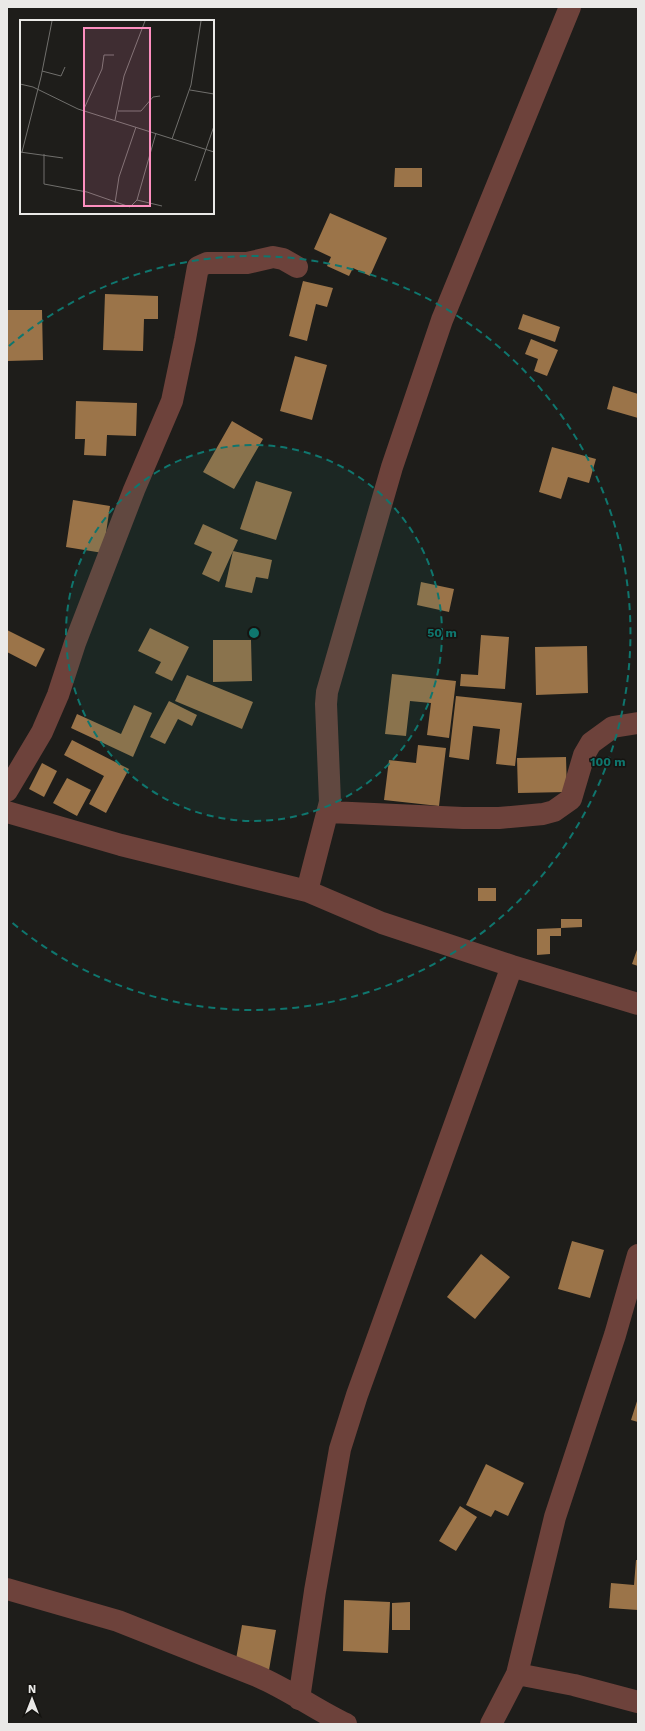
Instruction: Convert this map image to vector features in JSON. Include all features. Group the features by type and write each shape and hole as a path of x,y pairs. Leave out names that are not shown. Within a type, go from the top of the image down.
{"street":[{"path":"307,891 329,812 331,791 326,704 328,692 392,467 442,320 570,7"},
{"path":"7,791 42,732 58,695 89,607 134,490 172,401 198,267 207,263 247,263 273,257 283,258 297,267"},
{"path":"329,812 463,818 513,816 554,811 571,799 584,755 591,743 613,727 638,723"},
{"path":"7,812 121,846 307,891 382,923 512,966 638,1004"},
{"path":"299,1699 315,1591 340,1450 357,1395 512,966"},
{"path":"491,1724 516,1674 555,1517 615,1335 638,1255"},
{"path":"7,1589 118,1621 270,1681 299,1699 346,1724"},
{"path":"516,1674 574,1685 638,1702"}],"building":[{"path":"395,168 422,168 422,187 394,187"},
{"path":"330,213 387,238 370,276 353,268 349,276 327,266 331,257 314,249"},
{"path":"303,281 333,288 327,307 316,304 307,341 289,336"},
{"path":"105,294 158,296 158,319 144,319 143,351 103,350"},
{"path":"7,310 42,310 43,360 7,361"},
{"path":"523,314 560,327 555,342 518,329"},
{"path":"531,339 558,350 547,376 534,371 538,359 525,354"},
{"path":"295,356 327,365 312,420 280,411"},
{"path":"613,386 638,394 638,418 607,409"},
{"path":"76,401 137,403 136,436 107,435 106,456 84,455 85,439 75,439"},
{"path":"232,421 263,439 234,489 203,472"},
{"path":"552,447 596,459 589,483 568,477 561,499 539,492"},
{"path":"256,481 292,492 276,540 240,529"},
{"path":"73,500 110,506 103,553 66,547"},
{"path":"203,524 238,540 219,582 202,574 212,552 194,544"},
{"path":"233,551 272,560 268,579 256,577 252,593 225,587"},
{"path":"421,582 454,589 449,612 417,605"},
{"path":"150,628 189,647 172,681 155,673 161,662 138,651"},
{"path":"7,630 45,649 36,667 7,652"},
{"path":"481,635 509,637 505,689 460,686 461,674 478,675"},
{"path":"213,640 251,640 252,681 213,682"},
{"path":"587,646 588,693 536,695 535,647"},
{"path":"392,674 456,681 449,738 427,735 431,703 410,701 406,736 385,734"},
{"path":"187,675 253,702 242,729 175,701"},
{"path":"456,696 522,703 515,766 496,764 500,729 473,726 469,760 449,757"},
{"path":"169,701 197,715 192,726 178,719 165,744 150,737"},
{"path":"134,705 152,713 133,757 71,728 77,714 121,734"},
{"path":"72,740 129,769 106,813 89,804 104,776 64,755"},
{"path":"418,745 446,748 439,806 384,800 389,760 416,763"},
{"path":"566,757 567,792 518,793 517,758"},
{"path":"42,763 57,771 44,797 29,789"},
{"path":"67,778 91,790 77,816 53,803"},
{"path":"478,888 496,888 496,901 478,901"},
{"path":"561,919 582,919 582,927 561,928"},
{"path":"561,928 561,936 550,936 550,954 537,955 537,929"},
{"path":"638,947 638,966 632,964"},
{"path":"572,1241 604,1250 590,1298 558,1289"},
{"path":"481,1254 510,1277 475,1319 447,1297"},
{"path":"638,1398 638,1422 631,1420"},
{"path":"486,1464 524,1483 508,1516 495,1510 491,1517 466,1505"},
{"path":"460,1506 477,1517 456,1551 439,1541"},
{"path":"636,1560 638,1560 638,1610 609,1608 611,1583 634,1585"},
{"path":"344,1600 390,1602 388,1653 343,1651"},
{"path":"410,1602 410,1630 392,1630 392,1603"},
{"path":"242,1625 276,1630 269,1670 235,1665"}]}
